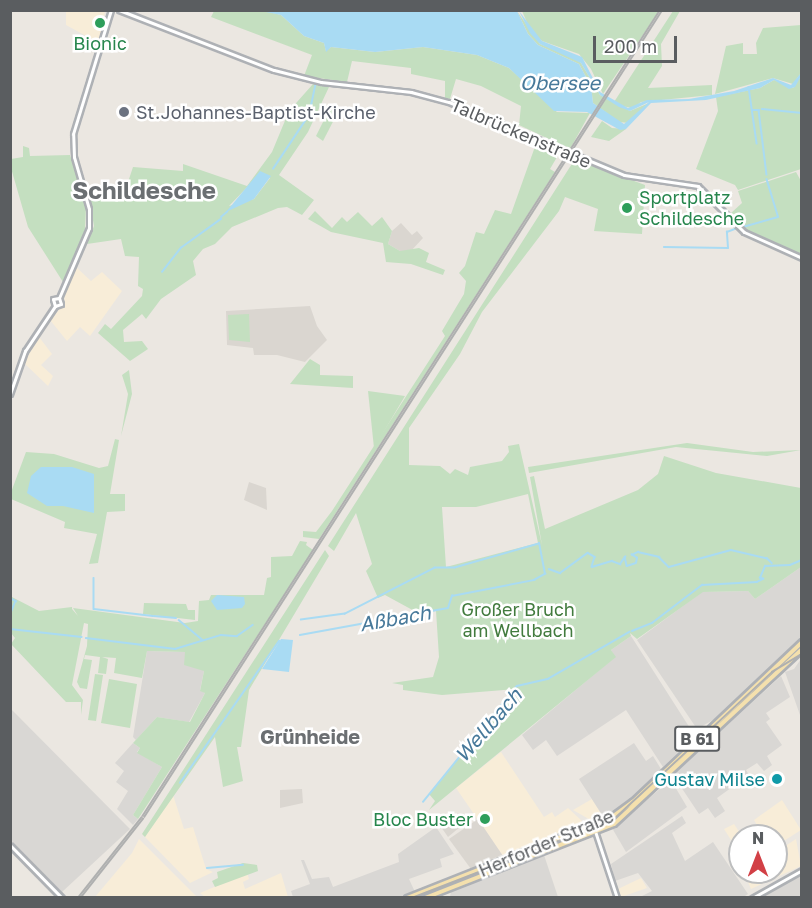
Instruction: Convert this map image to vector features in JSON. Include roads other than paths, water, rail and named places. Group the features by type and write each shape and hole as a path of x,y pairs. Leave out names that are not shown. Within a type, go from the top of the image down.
{"main road":[{"path":"10,394 25,351 55,306 53,299 59,298 90,224 74,157 73,134 111,10"},
{"name":"Talbrückenstraße","path":"119,10 264,67 311,80 400,91 447,101 484,113 610,170 643,179 698,186 744,232 801,258"},
{"name":"Herforder Straße","path":"407,897 593,825 633,802 699,736 801,642"},
{"name":"Herforder Straße","path":"425,897 596,832 636,806 801,649"},
{"path":"699,736 703,742"},
{"path":"593,825 617,897"},
{"path":"10,845 62,897"},
{"path":"752,897 801,870"},
{"path":"439,886 445,890"}],"water":[{"name":"Obersee","path":"261,11 517,11 528,34 538,45 579,64 591,86 593,103 624,124 649,102 630,111 600,95 581,63 540,44 530,33 519,11 542,41 582,57 600,92 628,108 647,100 689,99 734,91 773,78 791,85 801,73 801,76 795,87 789,89 774,80 760,88 706,100 651,103 626,129 620,130 587,112 554,111 509,68 477,55 423,47 375,52 331,47 326,52 324,43 304,36 281,15"},
{"path":"260,171 271,176 254,199 226,212"},
{"path":"41,467 72,467 94,474 94,513 63,506 47,506 27,493 31,476"},
{"path":"217,595 244,597 245,604 242,608 217,610 211,601"},
{"path":"281,639 293,640 289,672 262,669"}],"waterway":[{"path":"273,169 309,115 315,86"},
{"path":"749,87 757,143"},
{"path":"762,109 802,113"},
{"path":"753,110 759,110 767,175"},
{"path":"743,227 778,217 767,180"},
{"path":"221,217 227,212"},
{"path":"182,247 221,219"},
{"path":"664,247 728,248 727,232 735,229"},
{"path":"162,272 181,248"},
{"path":"300,635 448,608 452,596 534,580 545,574 539,544 455,568 435,568 345,614 301,620"},
{"name":"Aßbach","path":"549,569 560,573 588,553 595,557 592,567 612,561 620,564 625,557 627,566 636,563 637,558 632,555 638,552 659,557 669,567 731,550 767,558 772,563"},
{"name":"Wellbach","path":"632,631 652,623 702,585 757,582 763,579 760,578 765,566 790,565 802,560"},
{"path":"94,578 94,609 153,616"},
{"name":"Aßbach","path":"10,598 16,601 10,616"},
{"path":"154,616 176,618"},
{"path":"179,620 203,640"},
{"name":"Aßbach","path":"86,638 175,649 221,635 237,636 253,625"},
{"name":"Aßbach","path":"10,629 82,637"},
{"name":"Wellbach","path":"423,802 517,686 548,679 629,632"},
{"path":"180,783 279,641"},
{"name":"Wellbach","path":"207,868 243,865"}],"tram line":[{"path":"412,898 613,820 772,672 802,654"}],"railway":[{"path":"79,898 143,817 661,10"}],"place":[{"name":"Bionic","path":"100,23"},
{"name":"St.Johannes-Baptist-Kirche","path":"124,112"},
{"name":"Sportplatz Schildesche","path":"627,208"},
{"name":"Gustav Milse","path":"777,779"},
{"name":"Bloc Buster","path":"485,819"}],"district":[{"name":"Schildesche","path":"144,190"},
{"name":"Grünheide","path":"310,736"}],"park label":[{"name":"Großer Bruch am Wellbach","path":"518,620"}]}
